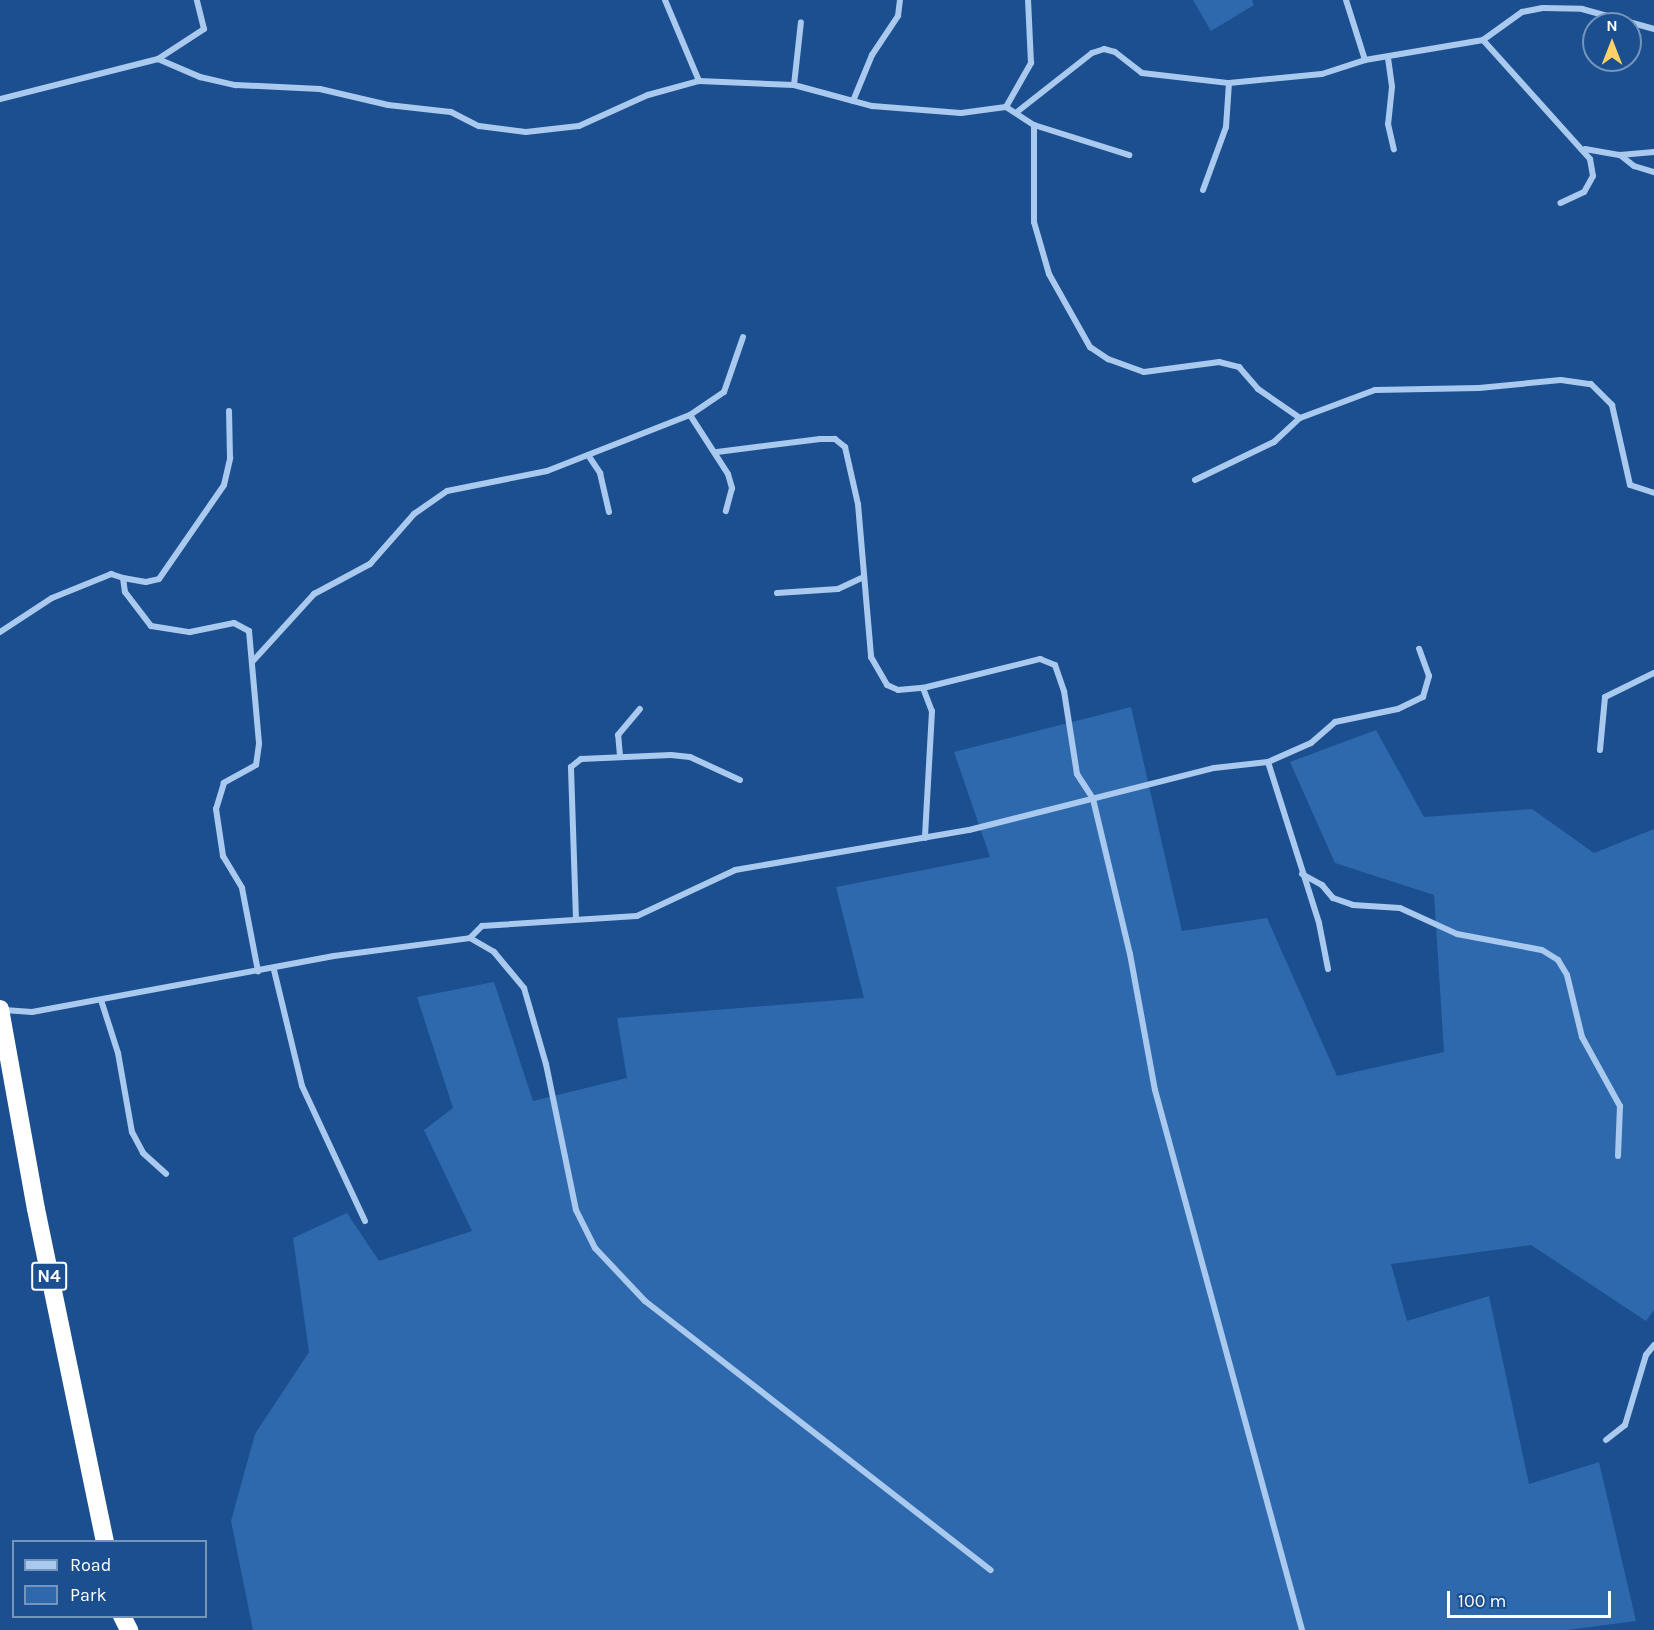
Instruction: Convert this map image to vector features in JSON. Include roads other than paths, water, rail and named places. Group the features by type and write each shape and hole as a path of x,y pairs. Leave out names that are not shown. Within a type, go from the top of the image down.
{"highway":[{"name":"N4","path":"0,1009 36,1209 105,1540"}],"street":[{"path":"0,99 158,59 204,29 197,0"},
{"path":"665,0 699,81"},
{"path":"853,101 872,55 898,16 900,0"},
{"path":"1006,107 1031,63 1028,0"},
{"path":"1346,0 1365,60"},
{"path":"1017,111 1092,53 1104,49 1115,52 1142,73 1229,83 1322,74 1365,60 1388,58 1483,40 1522,12 1543,8 1582,9 1654,29"},
{"path":"794,85 801,22"},
{"path":"1483,40 1585,149 1593,176 1584,192 1560,203"},
{"path":"1388,58 1392,87 1388,124 1394,149"},
{"path":"158,59 200,77 236,85 320,89 388,105 451,112 479,126 526,132 579,126 648,95 699,81 794,85 853,101 961,113 1006,107 1017,111 1034,125 1129,155"},
{"path":"1203,190 1226,127 1229,83"},
{"path":"1034,125 1034,222 1049,274 1090,346 1144,372 1208,362 1239,367 1258,389 1299,418"},
{"path":"1585,149 1620,155 1654,152"},
{"path":"1620,155 1634,166 1654,172"},
{"path":"253,661 314,594 370,564 414,514 447,491 500,483 588,455 690,415 724,392 743,337"},
{"path":"1195,480 1274,442 1299,418 1375,390 1479,388 1561,380 1591,384 1612,405 1630,485 1654,493"},
{"path":"0,632 52,598 111,574 146,582 159,579 224,485 230,458 229,411"},
{"path":"690,415 717,453 732,488 726,511"},
{"path":"717,453 820,439 835,439 845,447 858,504 862,578 871,657 887,685 898,690 923,688 1040,659 1055,665 1064,691 1077,774 1093,799 1130,954 1155,1090 1302,1630"},
{"path":"588,455 600,473 609,512"},
{"path":"123,578 124,592 151,626 190,632 225,623 241,625 251,638 256,765 224,783 216,809 224,856 242,888 258,971"},
{"path":"777,593 838,589 862,578"},
{"path":"0,1009 32,1012 274,970 334,956 470,938 483,926 637,916 735,870 925,838 1214,768 1268,762 1311,743 1335,722 1398,708 1423,697 1429,676 1419,649"},
{"path":"1600,750 1605,697 1654,674"},
{"path":"923,688 932,711 925,838"},
{"path":"620,756 618,735 640,709"},
{"path":"576,919 571,767 581,759 620,756 690,757 740,780"},
{"path":"1268,762 1275,773 1328,969"},
{"path":"1302,874 1322,885 1333,898 1353,905 1400,908 1457,934 1542,950 1558,960 1567,975 1582,1037 1620,1106 1618,1156"},
{"path":"470,938 494,952 524,988 546,1064 576,1210 595,1248 645,1301 991,1570"},
{"path":"274,970 302,1086 365,1221"},
{"path":"101,1000 118,1053 132,1132 143,1153 166,1174"},
{"path":"1606,1440 1625,1425 1646,1355 1654,1345"}]}
